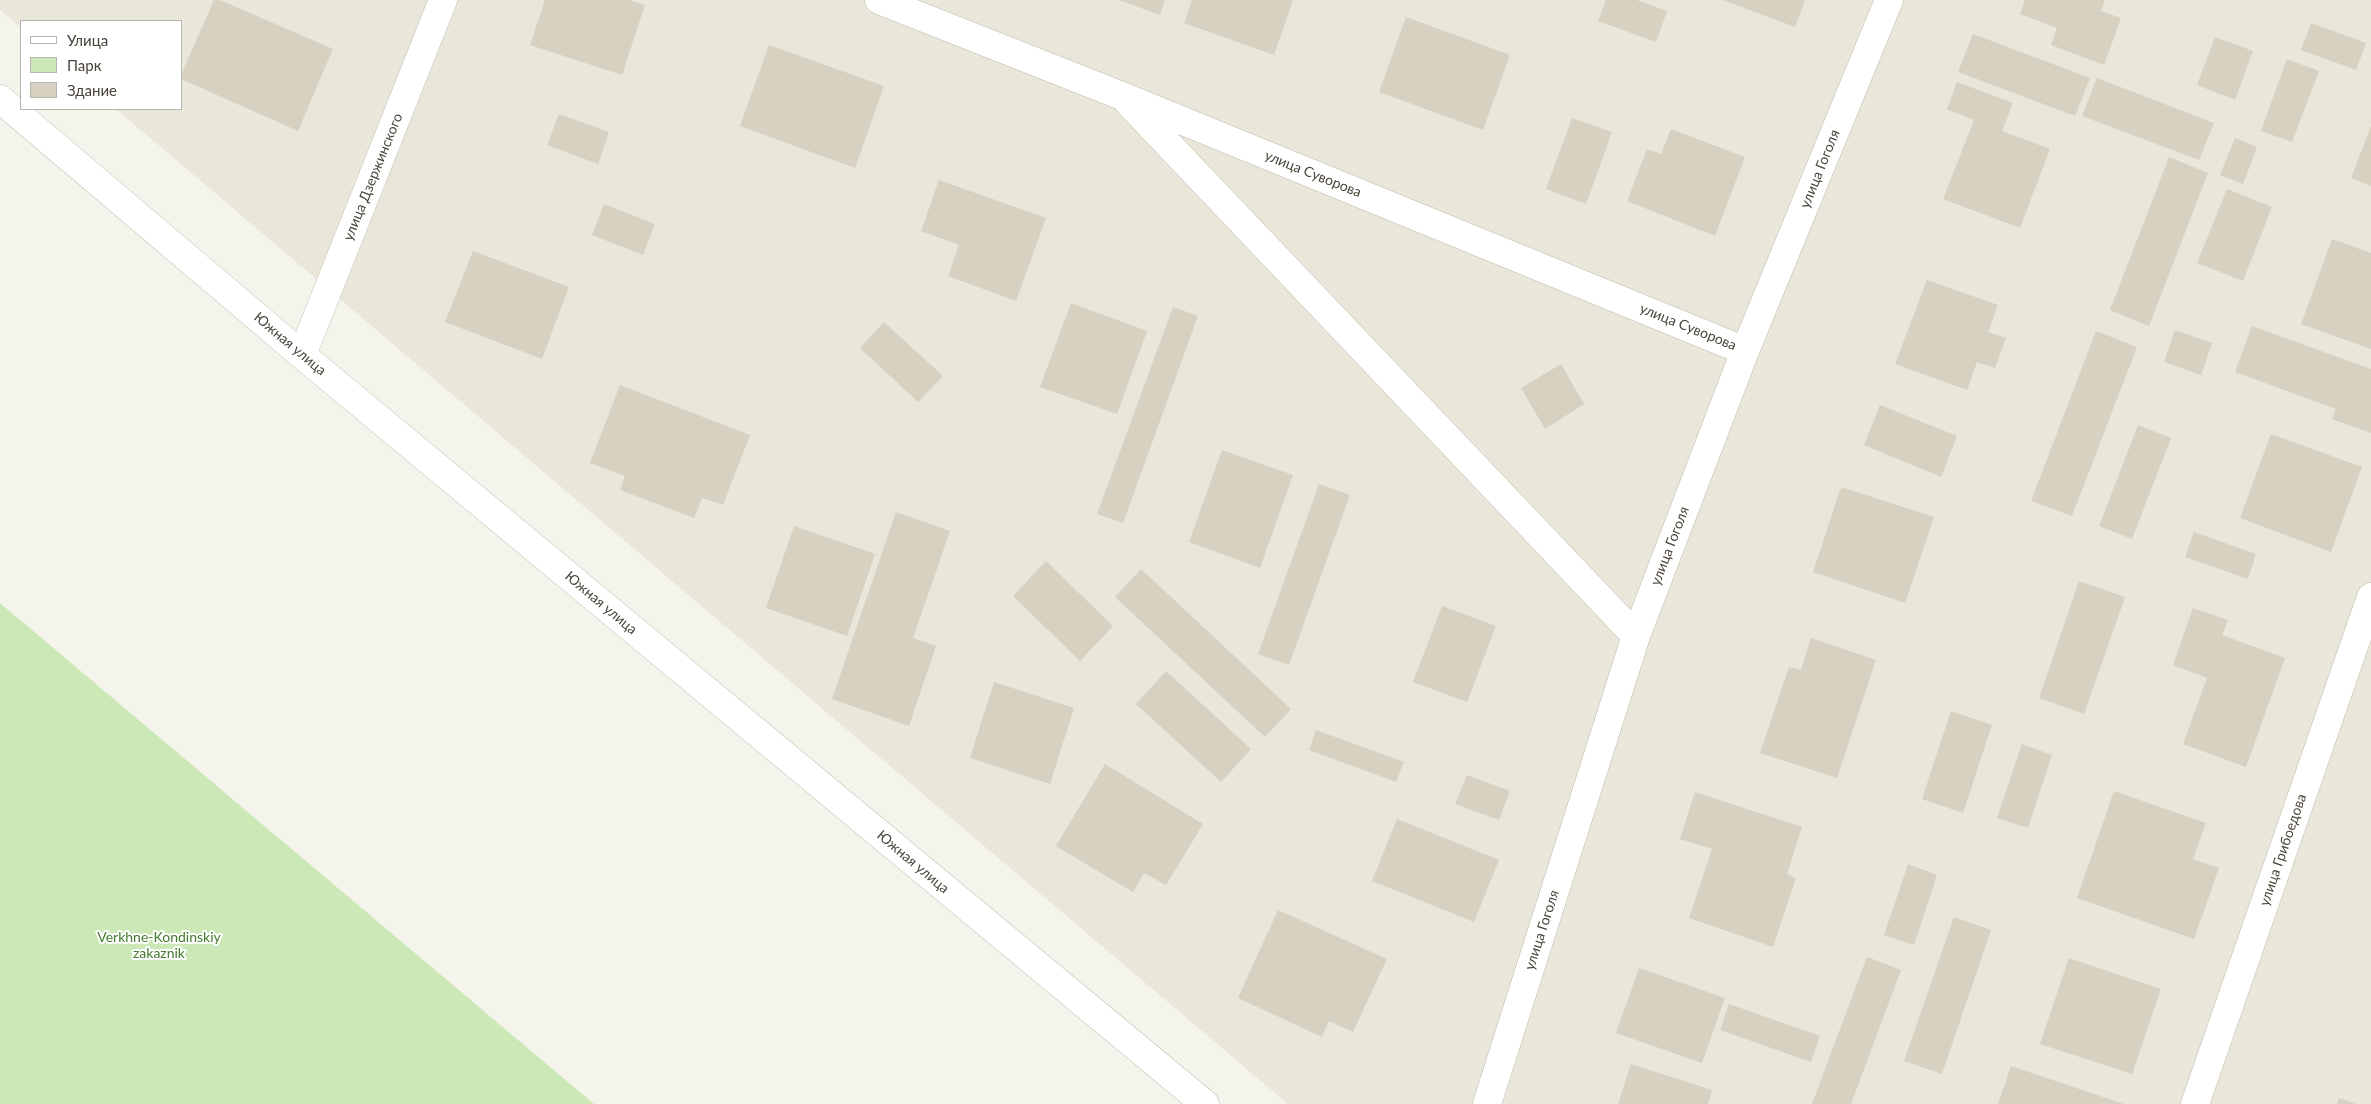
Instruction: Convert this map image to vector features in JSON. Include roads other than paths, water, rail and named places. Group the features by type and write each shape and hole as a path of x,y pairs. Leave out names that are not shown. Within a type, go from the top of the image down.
{"street":[{"name":"улица Суворова","path":"880,0 1122,96 1745,351"},
{"name":"улица Гоголя","path":"1487,1104 1636,636 1745,351 1889,0"},
{"name":"улица Дзержинского","path":"302,355 440,2"},
{"path":"1122,96 1636,636"},
{"name":"Южная улица","path":"0,99 302,355 1205,1104"},
{"name":"улица Грибоедова","path":"2195,1104 2371,597"}],"park label":[{"name":"Verkhne-Kondinskiy zakaznik","path":"159,946"}]}
